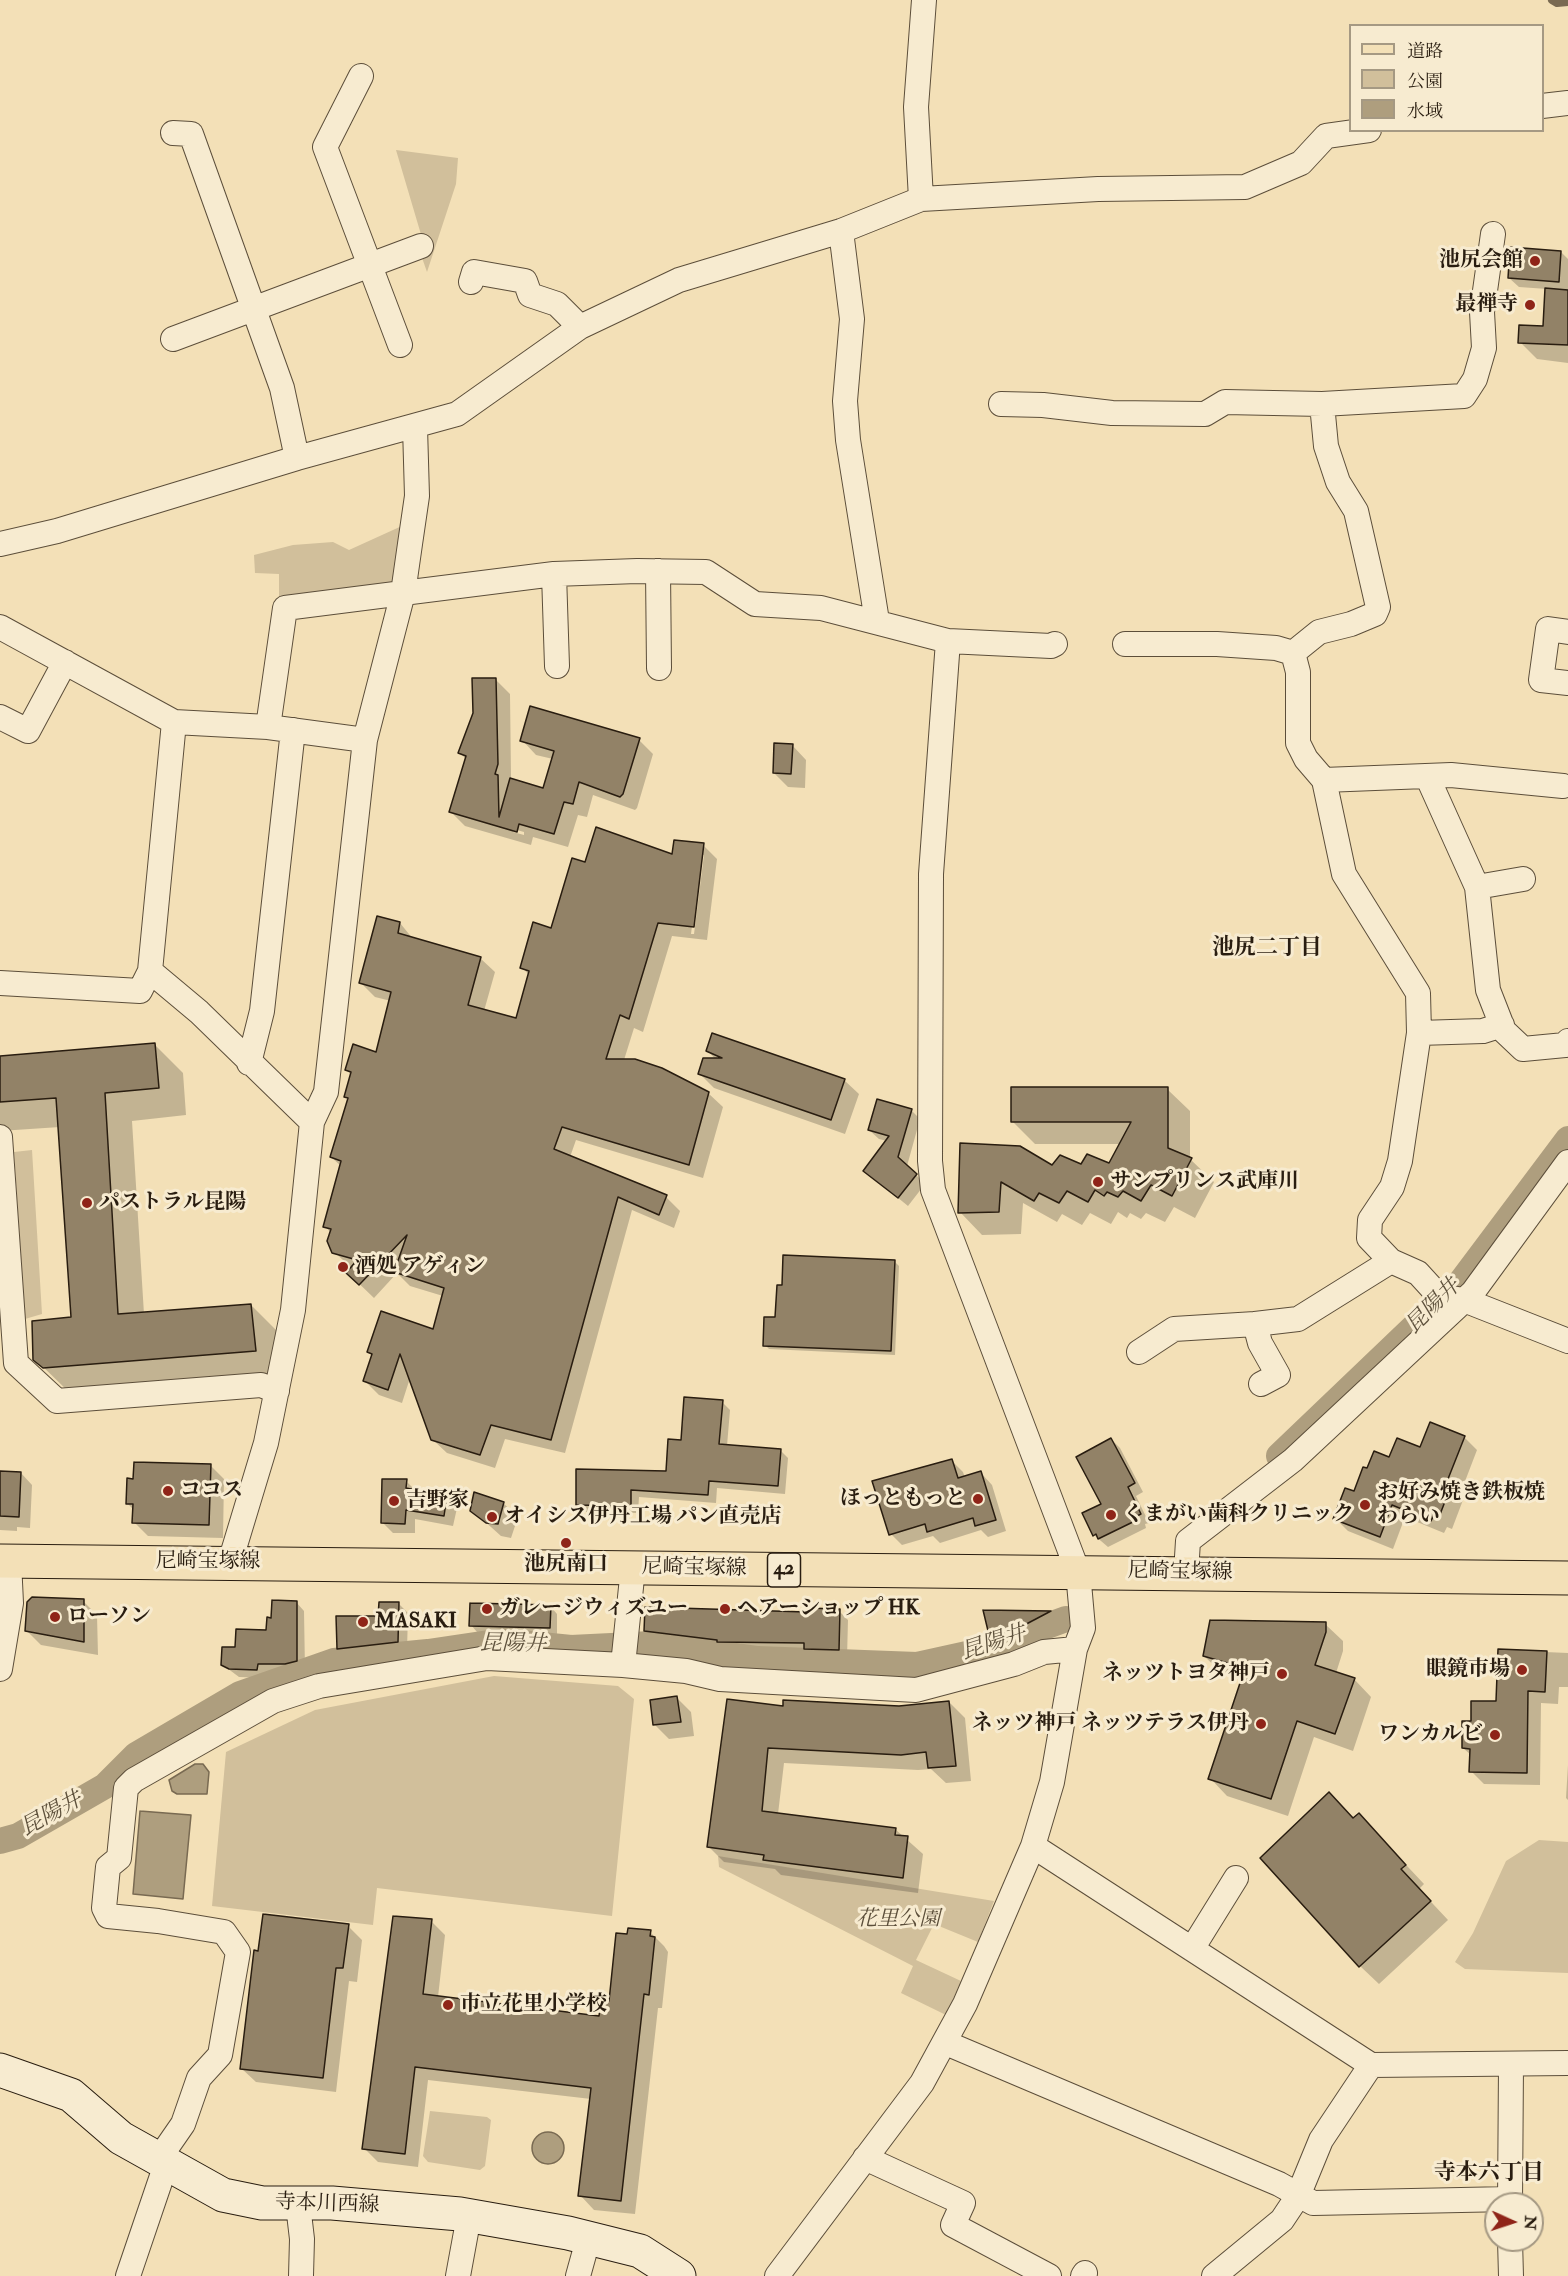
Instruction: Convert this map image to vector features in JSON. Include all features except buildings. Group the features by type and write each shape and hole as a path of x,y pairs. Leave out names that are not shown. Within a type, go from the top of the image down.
{"main road":[{"name":"尼崎宝塚線","path":"4,1561 1568,1578"},
{"name":"寺本川西線","path":"0,2070 70,2095 121,2138 223,2195 262,2203 298,2205 332,2203 469,2216 568,2233 588,2240 640,2251 679,2276"}],"street":[{"path":"921,199 916,107 924,0"},
{"path":"362,89 325,147 400,345"},
{"path":"1544,106 1568,103"},
{"path":"0,544 57,531 297,458 457,414 580,327 680,280 841,231 921,199 1110,188 1245,186 1301,163 1326,136 1355,132"},
{"path":"173,133 191,134 282,388 297,458"},
{"path":"841,231 852,319 845,401 857,508 877,621"},
{"path":"1000,404 1043,405 1112,413 1204,414 1225,402 1322,404 1464,396 1475,379 1484,348 1482,312 1488,253 1494,234"},
{"path":"173,339 421,246"},
{"path":"471,282 474,272 526,272 530,295 557,304 580,327"},
{"path":"1293,653 1319,632 1351,624 1375,614 1378,607 1356,511 1338,482 1326,446 1322,404"},
{"path":"230,1562 266,1443 293,1310 312,1122 326,1092 365,740 403,592 417,496 415,427"},
{"path":"658,572 659,668"},
{"path":"268,727 285,608 554,574 706,572 755,604 821,608 948,641 1051,646 1056,644"},
{"path":"554,574 557,666"},
{"path":"0,627 174,722 268,727 365,740"},
{"path":"1568,632 1548,629 1541,680 1568,683"},
{"path":"777,2276 922,2083 946,2043 999,1930 1033,1846 1052,1782 1076,1649 1083,1628 1078,1572 933,1190 930,1161 931,874 948,641"},
{"path":"1125,644 1217,644 1276,648 1293,653"},
{"path":"1293,653 1298,672 1298,743 1306,759 1323,780 1344,874 1418,993 1419,1033 1400,1161 1392,1187 1370,1220 1369,1238 1391,1261 1418,1274 1439,1296 1464,1300 1568,1341"},
{"path":"0,717 28,731 65,662"},
{"path":"0,983 140,991 150,971 174,722"},
{"path":"249,1063 262,1011 293,730"},
{"path":"1323,780 1451,775 1563,786"},
{"path":"1427,776 1477,887 1488,990 1502,1025 1523,1049 1564,1045 1568,1041"},
{"path":"1477,887 1523,879"},
{"path":"150,971 199,1012 312,1122"},
{"path":"1419,1033 1484,1031 1502,1025"},
{"path":"0,1137 16,1363 57,1401 261,1384 277,1391"},
{"path":"1186,1573 1188,1541 1293,1460 1473,1292 1568,1162"},
{"path":"1139,1352 1164,1328 1255,1324 1298,1319 1391,1261"},
{"path":"1255,1324 1260,1343 1278,1375 1260,1384"},
{"path":"0,1669 11,1603 4,1561"},
{"path":"623,1663 633,1568"},
{"path":"128,2276 165,2161 165,2150 183,2124 199,2078 220,2055 238,1952 224,1932 158,1921 108,1916 104,1908 108,1867 119,1858 126,1788 134,1779 273,1701 319,1686 487,1658 623,1663 720,1678 916,1690 1014,1664 1044,1652 1076,1649"},
{"path":"1033,1846 1371,2065 1568,2064"},
{"path":"1192,1949 1236,1878"},
{"path":"946,2043 1279,2184 1313,2203 1484,2201"},
{"path":"1214,2276 1282,2220 1298,2196 1321,2140 1371,2065"},
{"path":"1510,2192 1511,2065"},
{"path":"865,2158 963,2203 949,2232 1049,2276"},
{"path":"298,2205 302,2239 301,2276"},
{"path":"458,2276 469,2216"},
{"path":"578,2276 588,2240"},
{"path":"1510,2252 1510,2276"}],"green space":[{"path":"396,150 458,158 456,184 427,272 420,252 425,248"},
{"path":"404,525 398,583 390,589 279,598 279,574 255,573 254,555 293,545 333,542 349,550"},
{"path":"32,1150 42,1314 25,1319 14,1152"},
{"path":"494,1676 618,1686 634,1699 612,1916 377,1888 373,1925 212,1906 226,1752 315,1710"},
{"path":"1539,1840 1568,1842 1568,1973 1465,1969 1455,1962 1473,1933 1506,1861"},
{"name":"花里公園","path":"718,1856 994,1901 978,1942 934,1924 916,1960 961,1981 946,2015 901,1993 913,1966 719,1867"},
{"path":"430,2111 487,2117 491,2120 485,2166 480,2170 428,2162 423,2156"}],"water":[{"path":"195,1764 203,1764 209,1772 207,1794 177,1794 172,1791 169,1780"},
{"path":"140,1811 191,1815 183,1899 133,1894"},
{"path":"548,2132 559,2137 564,2148 559,2159 548,2164 537,2159 532,2148 537,2137"}],"waterway":[{"path":"1552,0 1557,3 1568,2"},
{"name":"昆陽井","path":"1279,1456 1460,1283 1568,1139"},
{"name":"昆陽井","path":"0,1841 18,1836 105,1786 136,1755 240,1694 334,1661 428,1652 502,1641 571,1648 652,1644 758,1659 917,1665 976,1652 1066,1619"}],"place":[{"name":"池尻会館","path":"1535,261"},
{"name":"最禅寺","path":"1530,305"},
{"name":"サンプリンス武庫川","path":"1098,1182"},
{"name":"パストラル昆陽","path":"87,1203"},
{"name":"酒処 アゲィン","path":"343,1267"},
{"name":"ココス","path":"168,1491"},
{"name":"ほっともっと","path":"978,1499"},
{"name":"吉野家","path":"394,1501"},
{"name":"お好み焼き鉄板焼 わらい","path":"1365,1505"},
{"name":"くまがい歯科クリニック","path":"1111,1515"},
{"name":"オイシス伊丹工場 パン直売店","path":"492,1517"},
{"name":"池尻南口","path":"566,1543"},
{"name":"ガレージウィズユー","path":"487,1609"},
{"name":"ヘアーショップ HK","path":"725,1609"},
{"name":"ローソン","path":"55,1617"},
{"name":"MASAKI","path":"363,1622"},
{"name":"眼鏡市場","path":"1522,1670"},
{"name":"ネッツトヨタ神戸","path":"1282,1674"},
{"name":"ネッツ神戸 ネッツテラス伊丹","path":"1261,1724"},
{"name":"ワンカルビ","path":"1495,1735"},
{"name":"市立花里小学校","path":"448,2005"}],"district":[{"name":"池尻二丁目","path":"1267,949"},
{"name":"寺本六丁目","path":"1489,2174"}]}
